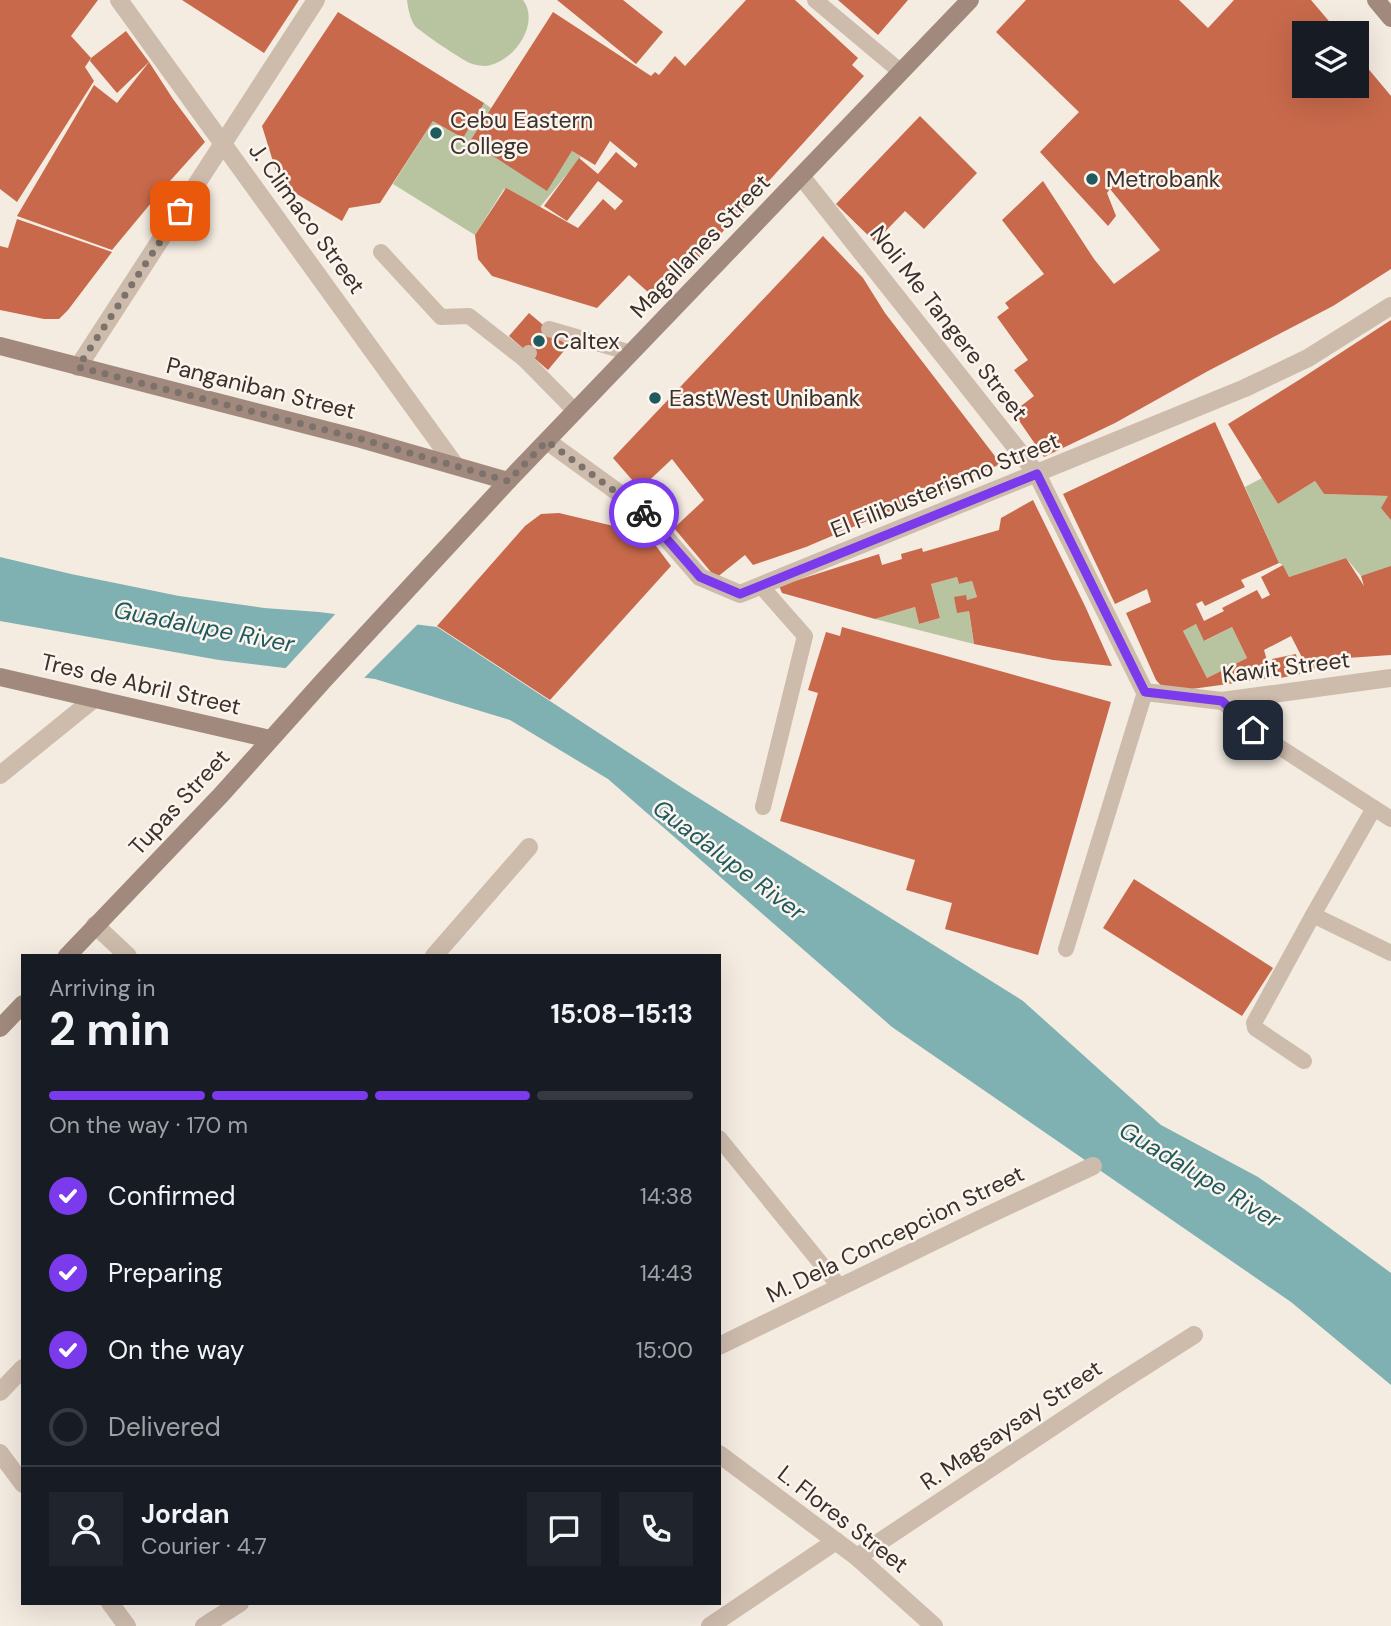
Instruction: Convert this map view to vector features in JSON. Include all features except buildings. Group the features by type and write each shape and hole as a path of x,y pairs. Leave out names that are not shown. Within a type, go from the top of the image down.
{"street":[{"name":"J. Climaco Street","path":"119,0 455,465"},
{"path":"78,367 316,0"},
{"name":"Magallanes Street","path":"324,680 508,481 970,0"},
{"path":"1376,0 1391,18"},
{"name":"Noli Me Tangere Street","path":"801,176 1037,474 1145,692"},
{"name":"El Filibusterismo Street","path":"547,441 640,509 700,577 740,594 1258,382 1308,358 1391,306"},
{"name":"Panganiban Street","path":"0,346 361,439 508,481"},
{"name":"Tres de Abril Street","path":"0,677 270,739"},
{"name":"Kawit Street","path":"1145,692 1222,701 1391,678"},
{"name":"Tupas Street","path":"69,954 221,795 324,680"},
{"path":"0,775 94,698"},
{"path":"436,954 529,847"},
{"path":"95,925 126,954"},
{"path":"0,1028 21,1006"},
{"name":"M. Dela Concepcion Street","path":"721,1345 1093,1166"},
{"name":"R. Magsaysay Street","path":"857,1557 1194,1335"},
{"path":"0,1392 21,1370"},
{"path":"0,1453 21,1481"},
{"name":"L. Flores Street","path":"721,1455 857,1557 934,1626"},
{"path":"710,1626 836,1541"},
{"path":"111,1605 127,1626"},
{"path":"204,1626 237,1605"}],"lane":[{"path":"815,0 901,72"},
{"path":"381,252 441,317 469,316 526,356 575,411"},
{"path":"549,329 631,353"},
{"path":"761,586 805,636 763,807"},
{"path":"1066,949 1145,692"},
{"path":"1222,701 1253,730 1391,819"},
{"path":"1304,1061 1255,1028 1254,1023 1374,808"},
{"path":"1313,915 1391,953"},
{"path":"721,1140 839,1286"}],"green space":[{"path":"407,0 523,0 529,20 521,41 506,58 486,66 478,65 460,57 415,26"},
{"path":"484,103 491,108 470,141 547,190 572,151 581,157 540,207 504,189 475,235 393,184 433,121"},
{"path":"1262,478 1278,504 1315,481 1324,494 1388,496 1391,569 1361,576 1346,558 1289,577 1279,563 1245,487"},
{"path":"957,577 959,584 972,581 977,597 967,600 974,644 875,619 915,607 919,624 940,618 931,584"},
{"path":"1196,624 1205,641 1232,627 1247,658 1207,678 1183,631"}],"water":[{"name":"Guadalupe River","path":"0,557 179,596 437,627 681,787 1023,1001 1161,1125 1258,1177 1391,1273 1391,1385 1291,1302 892,1027 608,779 510,720 375,679 219,660 0,621"}],"pier":[{"path":"338,611 420,622 361,681 283,671"}],"way so far":[{"path":"180,211 78,367 361,439 508,481 547,441 644,513"}],"place":[{"name":"Cebu Eastern College","path":"436,133"},
{"name":"Metrobank","path":"1092,179"},
{"name":"Caltex","path":"539,341"},
{"name":"EastWest Unibank","path":"655,398"}],"route":[{"path":"644,513 700,577 740,594 1037,474 1145,692 1222,701 1253,730"}]}
